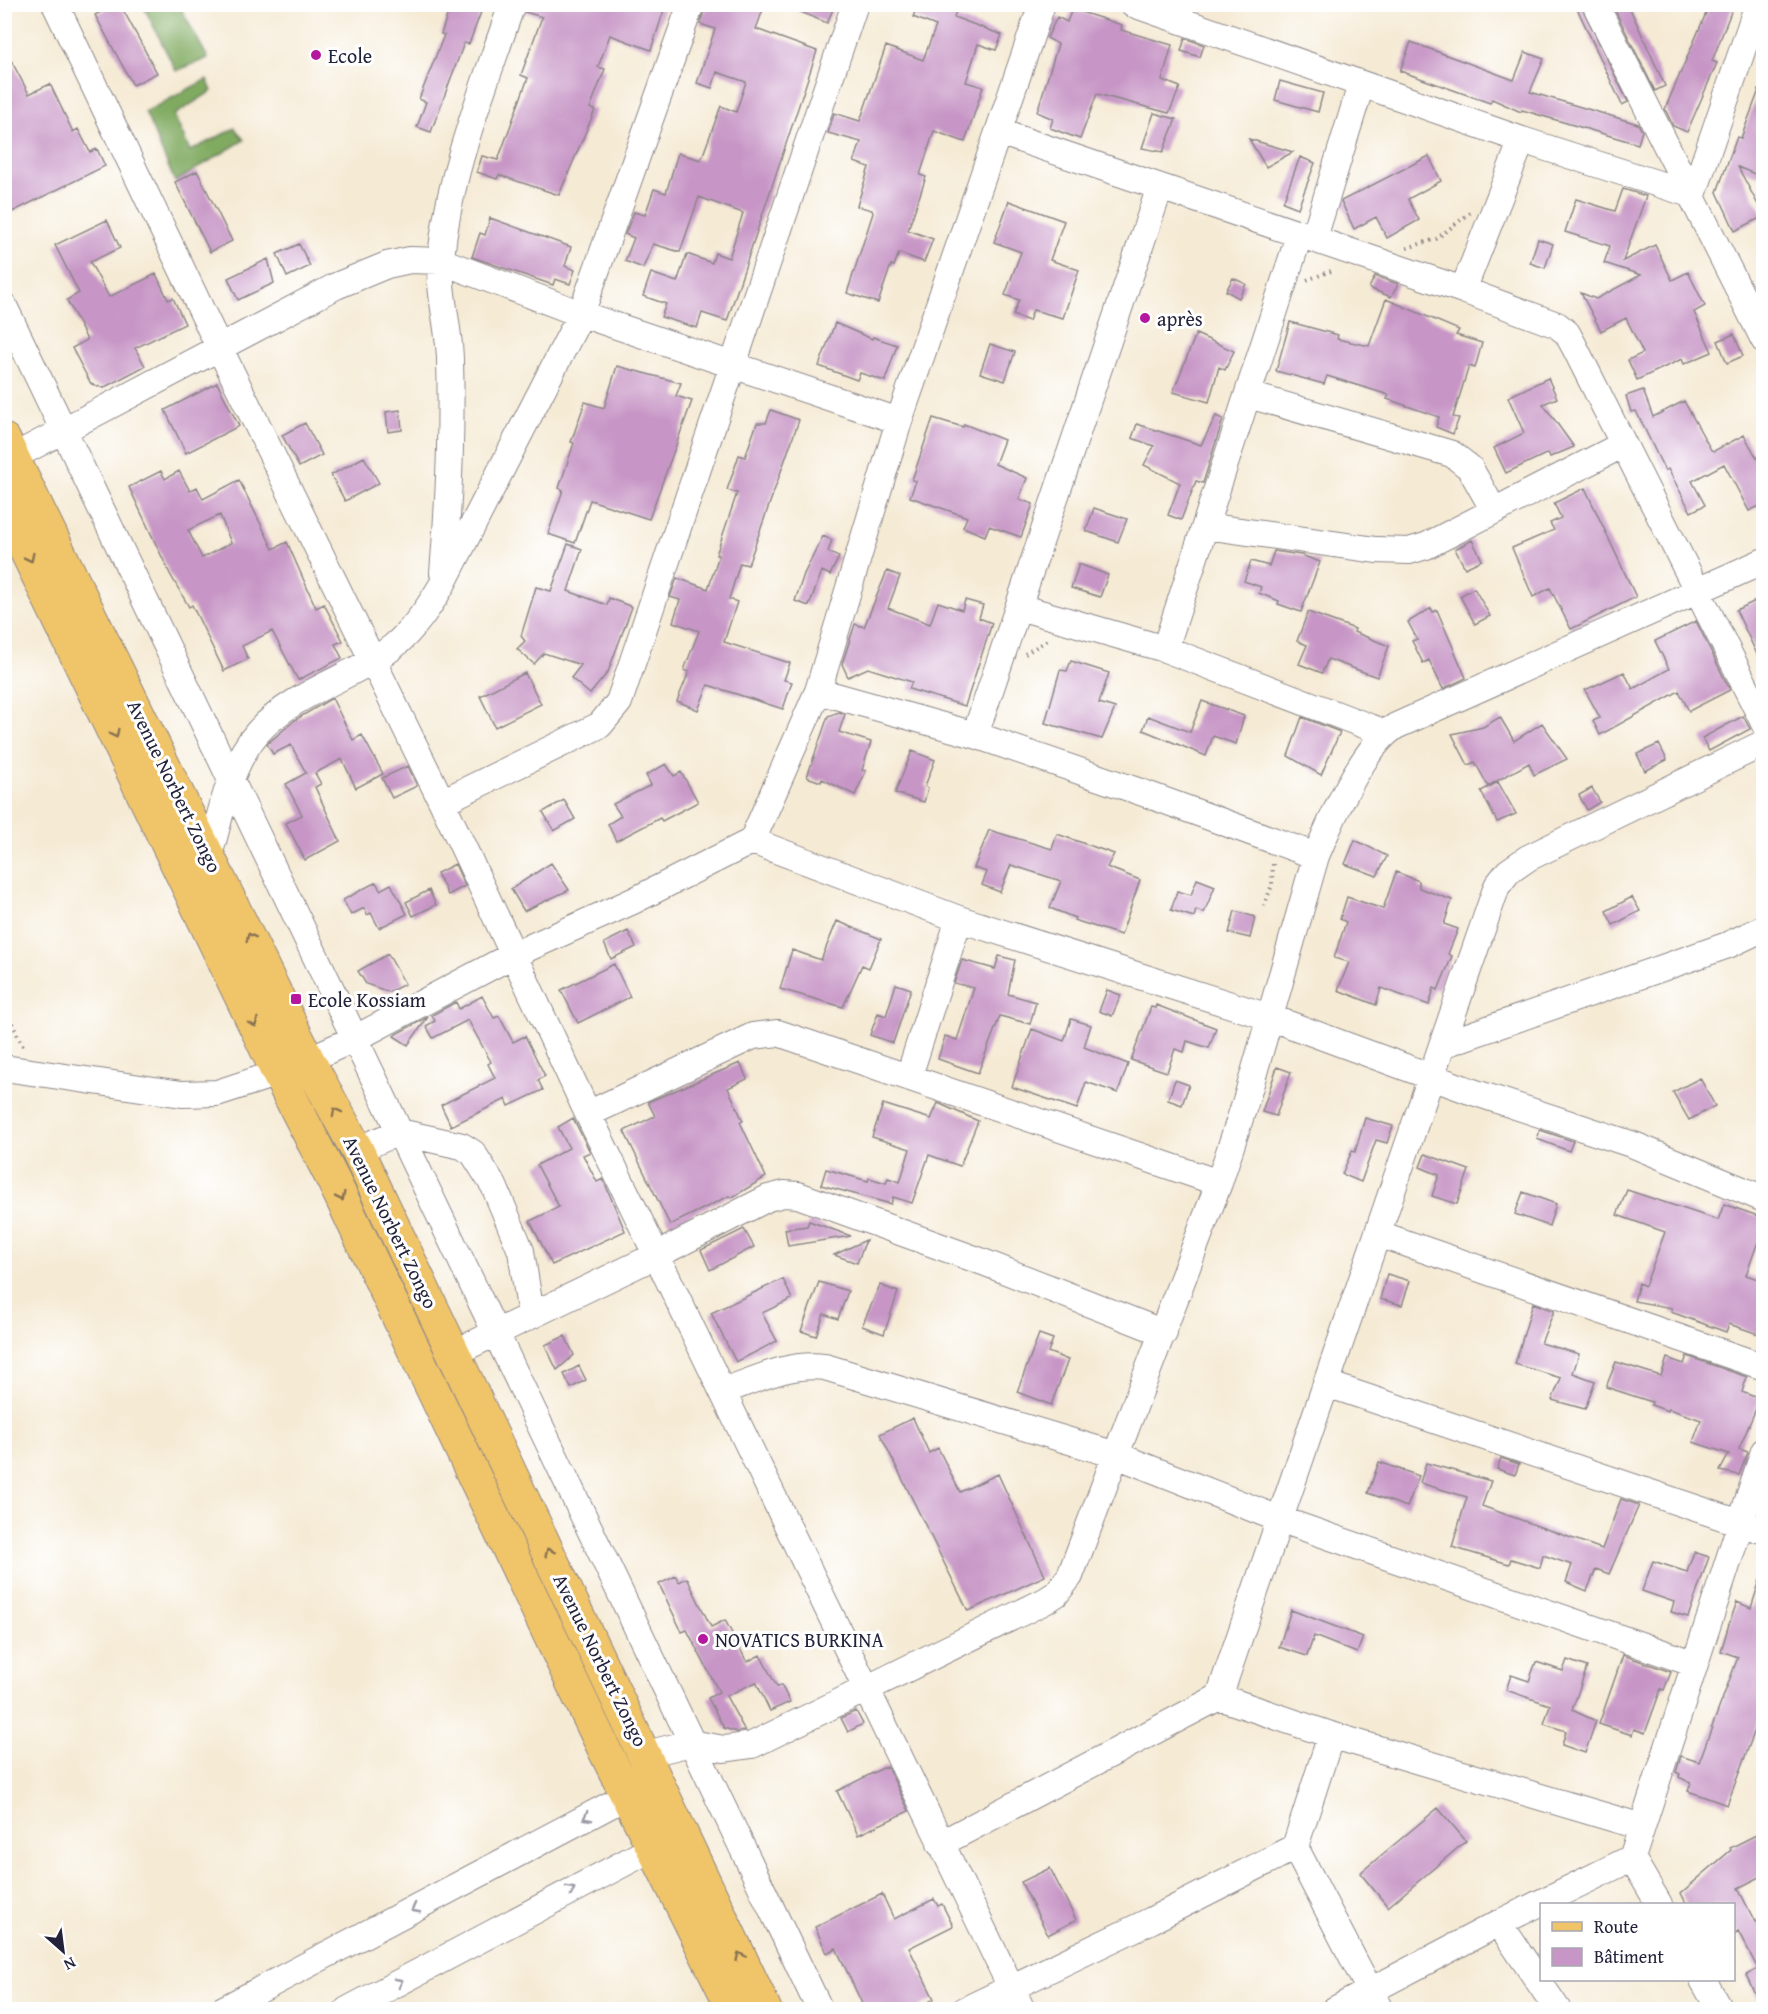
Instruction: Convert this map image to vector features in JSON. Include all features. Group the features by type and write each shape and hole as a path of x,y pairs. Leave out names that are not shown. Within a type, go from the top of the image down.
{"main road":[{"name":"Avenue Norbert Zongo","path":"9,448 308,1060 357,1150 651,1767 669,1840 734,2010"},
{"name":"Avenue Norbert Zongo","path":"4,505 334,1182 628,1796 669,1840 765,2010"}],"street":[{"path":"55,4 219,347 442,802 588,1114 724,1391 940,1844 1017,1999"},
{"path":"442,585 448,520 451,422 450,356 441,261 449,201 457,166 512,4"},
{"path":"209,855 231,775 257,733 283,710 387,651 416,622 442,585 582,314 691,4"},
{"path":"442,802 600,725 610,715 626,685 855,4"},
{"path":"4,1068 182,1094 218,1093 279,1073 354,1039 513,955 633,900 752,841 818,691 899,421 1042,4"},
{"path":"1133,4 1522,140 1693,195"},
{"path":"1595,4 1764,340"},
{"path":"1693,195 1758,4"},
{"path":"1165,650 1282,291 1307,236 1362,84"},
{"path":"999,132 1463,290 1563,329 1574,346 1764,723"},
{"path":"1463,290 1522,140"},
{"path":"975,735 1160,187"},
{"path":"9,448 65,430 219,347 358,276 410,260 441,261 582,314 899,421"},
{"path":"4,306 231,775 354,1039 820,2010"},
{"path":"1249,395 1452,454 1470,468 1493,509"},
{"path":"1205,526 1397,552 1426,546 1493,509 1622,445"},
{"path":"222,2010 628,1796 651,1767 691,1743 724,1749 752,1745 1056,1594 1070,1576 1219,1183 1247,1097 1316,856 1336,812 1370,751 1385,733 1764,561"},
{"path":"1019,607 1165,650 1385,733"},
{"path":"818,691 975,735 1316,856"},
{"path":"940,1844 1219,1697 1497,886 1508,872 1528,858 1764,743"},
{"path":"752,841 959,919 1269,1017 1432,1077 1634,1145 1764,1199"},
{"path":"909,1076 959,919"},
{"path":"1442,1045 1728,945 1764,928"},
{"path":"588,1114 763,1033 791,1036 1219,1183"},
{"path":"357,1150 399,1132 462,1146 473,1153 494,1186 521,1251 531,1315"},
{"path":"454,1353 657,1255 768,1198 791,1194 983,1262 1164,1333"},
{"path":"1379,1234 1764,1367"},
{"path":"724,1391 791,1367 825,1367 1116,1455 1279,1519 1695,1664"},
{"path":"1327,1384 1752,1527"},
{"path":"1334,2010 1375,2001 1499,1923 1632,1858 1695,1664 1752,1527 1764,1451"},
{"path":"1219,1697 1331,1735 1642,1827"},
{"path":"965,2010 1017,1999 1295,1847 1331,1735"},
{"path":"347,2010 669,1840"},
{"path":"1295,1847 1375,2001"},
{"path":"1632,1858 1658,1903"},
{"path":"1499,1923 1558,2010"},
{"path":"1704,1981 1720,2010"}],"path":[{"path":"1282,291 1327,272 1436,239 1472,211"},
{"path":"997,671 1075,623"},
{"path":"1264,906 1272,885 1272,865 1278,842"},
{"path":"4,1007 36,1073"}],"green space":[{"path":"143,5 179,5 208,58 176,71"},
{"path":"207,79 212,91 174,115 190,151 235,128 244,140 175,182 145,112"}],"building":[{"path":"115,4 120,4 157,73 133,85 95,15"},
{"path":"451,4 484,4 469,44 464,43 431,132 417,127 426,102 419,99 444,35 441,34"},
{"path":"527,4 666,4 651,50 610,35 598,67 605,69 590,108 595,110 559,195 499,175 497,179 477,172 482,156 498,160 528,78 521,75 542,17 525,12"},
{"path":"706,4 765,4 756,29 817,51 727,321 702,313 697,328 661,317 666,304 643,296 651,273 677,282 687,254 712,263 715,253 729,258 743,213 699,197 680,252 653,244 643,268 625,261 634,238 625,234 634,212 645,215 654,189 666,193 678,153 701,160 721,106 736,112 746,82 717,72 712,88 697,83 715,29 700,24"},
{"path":"782,4 820,4 833,9 827,23"},
{"path":"918,4 958,4 954,17 1002,35 996,50 978,44 966,82 983,87 965,142 934,131 920,175 926,177 908,230 933,239 924,262 899,253 894,266 891,265 878,303 847,293 873,213 872,210 857,206 869,167 854,162 861,142 828,133 834,113 860,121 886,46 923,60 936,26 913,17"},
{"path":"1575,4 1580,4 1628,102 1622,105"},
{"path":"1612,4 1628,4 1665,86 1655,91"},
{"path":"1710,4 1734,4 1712,61 1717,63 1687,132 1673,126 1665,109"},
{"path":"1072,9 1122,25 1121,30 1172,45 1162,80 1180,87 1169,113 1097,94 1080,139 1050,128 1053,119 1037,112 1058,44 1047,38 1057,17 1067,22"},
{"path":"1185,38 1204,45 1200,57 1181,51"},
{"path":"1411,42 1514,80 1525,52 1544,59 1530,92 1638,124 1642,131 1638,144 1522,110 1521,112 1492,99 1490,103 1400,71"},
{"path":"4,47 29,94 50,84 73,132 78,129 90,152 97,149 105,166 4,216"},
{"path":"1280,81 1323,93 1318,112 1275,100"},
{"path":"1762,82 1764,178 1738,167 1764,216 1735,231 1717,192 1737,137 1741,138"},
{"path":"1154,113 1176,119 1163,152 1142,148"},
{"path":"1249,139 1293,152 1266,167"},
{"path":"1429,156 1441,181 1408,199 1419,220 1387,238 1376,217 1354,229 1341,201"},
{"path":"1300,157 1315,163 1298,208 1283,202"},
{"path":"197,171 232,241 210,252 175,182"},
{"path":"1623,189 1646,196 1623,261 1655,245 1672,280 1688,272 1705,306 1694,312 1712,352 1684,364 1682,359 1637,380 1628,360 1643,353 1626,318 1601,331 1581,293 1596,299 1641,275 1604,263 1610,246 1565,232 1576,199 1615,211"},
{"path":"1009,201 1064,221 1050,260 1079,270 1063,318 1033,310 1029,321 1013,315 1019,300 1005,295 1021,252 994,242"},
{"path":"490,218 571,247 565,266 575,270 570,284 555,279 553,285 472,257 480,233 485,235"},
{"path":"107,220 120,248 90,262 109,297 156,274 168,300 173,298 185,324 135,348 145,366 103,388 91,384 72,348 87,340 67,300 79,293 55,245"},
{"path":"1538,239 1553,244 1545,268 1530,263"},
{"path":"299,244 310,266 287,277 277,254"},
{"path":"268,259 274,283 238,300 228,278"},
{"path":"1375,276 1398,284 1391,297 1369,288"},
{"path":"1233,278 1246,284 1239,298 1226,291"},
{"path":"1386,299 1459,330 1456,335 1482,343 1475,368 1469,366 1453,417 1459,418 1453,434 1436,427 1439,417 1387,399 1389,395 1327,376 1324,384 1276,371 1290,322 1338,335 1337,339 1369,346"},
{"path":"835,323 872,339 873,337 897,345 885,381 860,373 857,380 819,366"},
{"path":"1196,334 1234,351 1225,370 1219,367 1209,402 1173,392"},
{"path":"1734,334 1743,356 1727,363 1718,341"},
{"path":"990,344 1015,352 1005,381 980,373"},
{"path":"617,366 681,383 676,396 692,401 649,519 590,500 575,543 548,534 563,490 559,488 574,443 571,442 585,402 604,408"},
{"path":"1548,378 1557,398 1543,404 1574,447 1550,457 1548,453 1506,473 1494,448 1524,433 1508,397"},
{"path":"217,383 239,426 186,453 165,410"},
{"path":"1643,390 1653,417 1684,401 1711,450 1714,451 1744,435 1764,471 1764,504 1749,511 1724,464 1692,481 1705,505 1691,512 1668,469 1665,471 1636,411 1631,412 1626,396"},
{"path":"400,410 402,430 388,432 386,412"},
{"path":"771,410 799,420 748,565 740,563 729,599 737,602 724,642 790,663 784,680 792,682 783,709 708,685 698,710 677,701 689,672 684,670 699,631 673,622 680,600 670,597 677,578 708,589 719,555 716,555 737,493 727,490 739,455 745,457 757,423 766,423"},
{"path":"1216,416 1223,419 1203,483 1196,481 1181,520 1168,515 1180,483 1144,465 1154,446 1132,438 1137,424 1201,445"},
{"path":"933,418 963,427 964,424 1004,440 995,464 1027,478 1019,499 1033,504 1021,537 989,526 985,536 963,527 967,517 910,497 916,481 912,480"},
{"path":"305,423 322,455 299,467 282,435"},
{"path":"364,457 379,483 345,501 331,475"},
{"path":"161,471 165,479 179,471 190,491 197,487 203,499 239,480 273,549 287,542 316,608 324,604 343,641 335,644 342,658 298,680 272,631 242,646 248,659 224,671 192,605 189,607 170,574 129,487","holes":["220,515 231,543 202,558 188,530"]},
{"path":"1585,488 1636,597 1571,629 1550,588 1533,597 1512,548 1554,530 1550,523 1561,518 1554,503"},
{"path":"1094,508 1127,519 1118,542 1086,531"},
{"path":"823,536 832,540 828,552 839,557 830,575 822,571 809,606 795,601 804,574"},
{"path":"1472,540 1482,560 1465,568 1455,549"},
{"path":"568,544 582,549 568,591 607,605 609,598 632,607 608,672 590,694 571,678 581,665 544,653 534,664 517,649 525,641 521,636 536,587 551,591"},
{"path":"1274,551 1301,555 1320,562 1301,612 1278,604 1279,601 1259,593 1261,587 1244,581 1251,561 1269,566"},
{"path":"1079,564 1108,575 1100,597 1071,588"},
{"path":"887,571 900,576 888,608 930,624 938,602 962,610 965,600 983,605 979,618 992,623 965,706 909,689 912,682 868,668 848,677 842,664 855,624 864,627"},
{"path":"1474,588 1490,616 1475,624 1460,596"},
{"path":"1764,597 1764,669 1736,610"},
{"path":"1431,608 1433,612 1437,610 1466,678 1443,689 1429,660 1423,663 1412,641 1417,639 1408,622"},
{"path":"1308,612 1355,629 1354,632 1389,646 1377,677 1328,659 1322,673 1299,664 1307,645 1297,641"},
{"path":"1696,621 1730,690 1689,711 1679,691 1600,735 1593,721 1600,718 1585,690 1624,672 1633,689 1669,669 1655,641"},
{"path":"1071,661 1109,673 1099,703 1115,708 1102,739 1045,723 1060,670 1067,671"},
{"path":"525,673 541,704 495,727 480,696"},
{"path":"332,698 353,740 362,735 383,774 356,788 342,759 315,773 321,784 315,787 340,841 305,860 286,823 302,815 286,784 306,773 291,745 273,754 267,744 295,720"},
{"path":"1202,701 1244,716 1236,744 1213,736 1206,756 1143,730 1148,716 1190,732"},
{"path":"839,712 845,714 839,732 871,742 862,770 866,771 855,795 822,779 821,782 807,777 828,716"},
{"path":"1743,716 1750,729 1709,751 1702,738"},
{"path":"1302,717 1340,732 1321,775 1288,756"},
{"path":"1500,717 1514,741 1542,723 1567,759 1534,775 1529,763 1488,786 1475,762 1468,765 1452,734 1483,727"},
{"path":"1659,744 1667,760 1645,771 1637,754"},
{"path":"912,751 935,760 925,786 928,788 924,802 895,793"},
{"path":"666,764 674,776 681,772 698,802 662,821 660,818 616,841 608,824 621,816 613,804 651,785 646,775"},
{"path":"408,766 417,786 392,798 382,778"},
{"path":"1498,782 1516,814 1497,822 1481,791"},
{"path":"1592,788 1600,802 1587,810 1579,795"},
{"path":"564,800 575,819 554,831 543,812"},
{"path":"989,830 1052,849 1057,834 1114,854 1107,867 1140,880 1121,935 1074,920 1075,918 1050,908 1061,881 1011,865 1000,892 982,885 987,872 974,868"},
{"path":"1355,840 1387,856 1377,876 1345,864"},
{"path":"551,863 569,890 524,911 511,889"},
{"path":"455,864 465,886 448,895 437,873"},
{"path":"1396,872 1419,881 1419,888 1452,900 1444,924 1458,929 1448,954 1452,956 1438,990 1434,988 1429,1005 1381,988 1376,1005 1338,990 1349,962 1334,958 1346,922 1340,919 1347,897 1383,909"},
{"path":"1197,879 1215,886 1204,913 1196,910 1194,917 1171,910 1177,891 1191,895"},
{"path":"376,882 380,890 391,884 407,914 379,928 371,913 367,915 364,908 351,915 343,900"},
{"path":"429,890 436,905 413,916 406,902"},
{"path":"1632,897 1640,911 1613,925 1606,911"},
{"path":"1235,911 1255,917 1250,938 1229,933"},
{"path":"837,921 881,939 869,968 862,965 843,1007 780,989 792,950 821,960"},
{"path":"628,931 636,947 611,959 604,943"},
{"path":"388,954 405,984 389,992 366,984 358,971"},
{"path":"999,956 1015,960 1008,994 1036,1002 1030,1024 1000,1016 978,1073 938,1059 945,1036 957,1040 974,988 954,983 962,960 995,969"},
{"path":"614,964 630,997 578,1023 561,990"},
{"path":"896,984 911,989 893,1043 870,1035 878,1013 886,1016"},
{"path":"1107,990 1121,995 1112,1016 1099,1011"},
{"path":"482,996 494,1018 499,1016 513,1042 525,1036 545,1076 538,1080 543,1090 509,1106 506,1099 451,1126 441,1105 495,1078 488,1064 491,1062 468,1020 433,1038 426,1026 435,1021 432,1015 456,1002 459,1009"},
{"path":"1156,1005 1216,1028 1209,1048 1187,1041 1184,1052 1175,1049 1167,1072 1131,1060 1151,1007 1155,1008"},
{"path":"428,1017 408,1045 394,1036 396,1034"},
{"path":"1071,1019 1091,1025 1084,1047 1128,1064 1118,1093 1086,1082 1077,1109 1012,1087 1032,1029 1064,1041"},
{"path":"740,1063 747,1079 728,1088 743,1121 740,1122 766,1177 731,1198 729,1196 670,1225 624,1131 655,1116 648,1102"},
{"path":"1277,1067 1291,1072 1276,1116 1262,1112"},
{"path":"1700,1078 1715,1106 1689,1120 1673,1092"},
{"path":"1175,1080 1189,1085 1182,1105 1168,1100"},
{"path":"938,1103 978,1121 960,1166 929,1155 912,1203 893,1197 891,1204 821,1185 826,1169 868,1181 869,1178 886,1183 888,1178 900,1182 910,1149 872,1137 883,1104 931,1119"},
{"path":"573,1118 590,1152 583,1155 597,1182 603,1179 625,1231 552,1265 530,1221 559,1207 537,1165 569,1148 558,1127"},
{"path":"1365,1118 1393,1126 1387,1143 1376,1140 1361,1182 1342,1174 1352,1151 1355,1152"},
{"path":"1540,1130 1573,1141 1569,1151 1537,1139"},
{"path":"1425,1154 1469,1170 1457,1204 1432,1196 1439,1175 1420,1167"},
{"path":"1627,1190 1718,1220 1724,1204 1764,1218 1764,1225 1746,1275 1764,1281 1764,1336 1729,1324 1726,1332 1671,1312 1672,1308 1634,1301 1639,1283 1645,1286 1665,1232 1617,1215"},
{"path":"1523,1192 1556,1204 1549,1226 1515,1214"},
{"path":"809,1221 851,1236 788,1246 785,1229 807,1226"},
{"path":"744,1229 754,1247 710,1270 701,1250"},
{"path":"866,1240 857,1263 834,1255"},
{"path":"1387,1274 1410,1281 1402,1305 1380,1299"},
{"path":"783,1279 792,1299 762,1313 777,1341 736,1362 711,1313"},
{"path":"819,1282 848,1291 838,1319 824,1314 816,1336 801,1331"},
{"path":"880,1285 898,1292 884,1334 862,1326"},
{"path":"1533,1303 1554,1311 1541,1343 1579,1354 1573,1373 1595,1381 1585,1409 1552,1400 1561,1378 1515,1364"},
{"path":"1039,1334 1053,1339 1048,1352 1068,1360 1051,1405 1017,1392"},
{"path":"565,1336 574,1355 557,1370 545,1345"},
{"path":"1687,1356 1747,1377 1742,1392 1760,1399 1739,1449 1748,1452 1739,1475 1720,1471 1729,1454 1693,1442 1701,1420 1669,1409 1668,1411 1651,1405 1652,1402 1606,1387 1616,1362 1661,1376 1667,1358 1684,1364"},
{"path":"579,1366 586,1380 571,1388 564,1374"},
{"path":"913,1418 929,1453 938,1448 960,1492 998,1474 1045,1576 968,1611 880,1434"},
{"path":"1501,1458 1519,1464 1515,1475 1497,1469"},
{"path":"1379,1462 1419,1476 1407,1507 1368,1493"},
{"path":"1426,1463 1491,1481 1482,1506 1602,1549 1621,1499 1639,1505 1609,1574 1596,1569 1587,1591 1566,1582 1572,1565 1543,1555 1540,1568 1511,1559 1509,1564 1452,1547 1467,1497 1420,1483"},
{"path":"1694,1552 1709,1557 1688,1617 1671,1612 1674,1602 1642,1591 1653,1561 1687,1572"},
{"path":"676,1576 679,1582 687,1578 711,1627 725,1620 747,1662 760,1655 777,1687 781,1685 790,1702 770,1711 756,1682 726,1696 745,1731 737,1732 724,1728 708,1698 719,1692 687,1630 682,1632 659,1584"},
{"path":"1760,1580 1764,1581 1764,1706 1727,1805 1688,1791 1691,1783 1679,1777 1680,1774 1676,1772 1681,1756 1699,1762 1738,1657 1721,1651 1729,1624 1737,1602 1751,1608"},
{"path":"1291,1610 1363,1637 1357,1653 1314,1636 1307,1656 1279,1647"},
{"path":"1623,1655 1671,1672 1664,1690 1661,1689 1645,1733 1634,1729 1632,1735 1599,1724"},
{"path":"1567,1660 1587,1667 1572,1710 1596,1721 1585,1753 1562,1745 1566,1731 1544,1724 1550,1705 1506,1690 1511,1675 1529,1681 1536,1662 1563,1671"},
{"path":"856,1711 863,1724 848,1732 841,1718"},
{"path":"887,1766 909,1811 858,1835 837,1791"},
{"path":"1438,1808 1466,1841 1388,1907 1360,1873"},
{"path":"1764,1831 1764,1875 1738,1888 1755,1922 1764,1917 1763,2010 1746,1975 1758,1969 1738,1931 1735,1933 1735,1903 1686,1903 1681,1893 1731,1850 1730,1848"},
{"path":"1050,1868 1076,1920 1048,1935 1021,1882"},
{"path":"882,1894 894,1919 934,1899 938,1906 942,1904 953,1926 909,1948 934,1999 914,2010 865,2010 836,1948 827,1953 815,1927"}],"place":[{"name":"Ecole","path":"316,55"},
{"name":"après","path":"1145,318"},
{"name":"Ecole Kossiam","path":"296,999"},
{"name":"NOVATICS BURKINA","path":"703,1639"}]}
